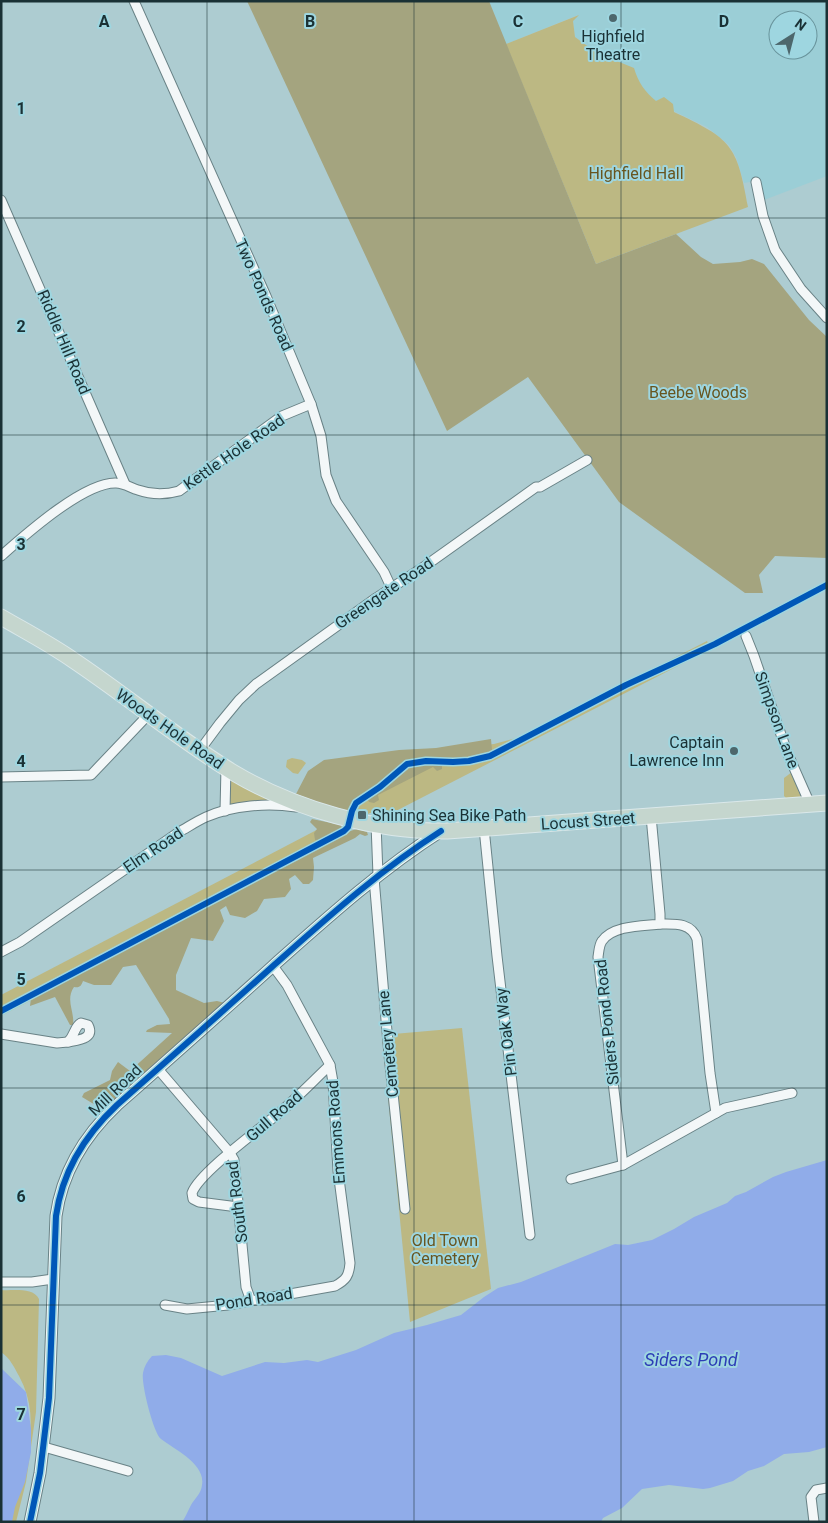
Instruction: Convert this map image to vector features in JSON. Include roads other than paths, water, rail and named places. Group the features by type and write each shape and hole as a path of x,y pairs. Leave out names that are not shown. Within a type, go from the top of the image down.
{"highway":[{"name":"Woods Hole Road","path":"1,617 71,659 226,768 273,793 324,812 350,818"},
{"name":"Locust Street","path":"350,818 398,828 441,831 827,803"}],"street":[{"name":"Two Ponds Road","path":"134,1 266,296 311,404 322,436 326,475 336,501 384,572 391,587"},
{"path":"756,182 763,216 775,250 801,289 827,318"},
{"name":"Riddle Hill Road","path":"1,200 125,484"},
{"name":"Kettle Hole Road","path":"1,556 48,516 91,490 107,484 117,482 152,494 167,494 179,491 282,416 311,404"},
{"name":"Greengate Road","path":"200,750 239,700 256,684 391,587 425,566 536,487 540,487 587,460"},
{"name":"Simpson Lane","path":"746,636 787,752 810,804"},
{"path":"1,777 90,775 149,714"},
{"path":"225,811 226,768"},
{"name":"Elm Road","path":"1,952 31,935 179,832 206,817 225,811 270,806 293,807 324,812"},
{"path":"651,816 660,924"},
{"name":"Cemetery Lane","path":"376,824 376,876 389,1055 405,1209"},
{"name":"Pin Oak Way","path":"484,828 530,1235"},
{"name":"Mill Road","path":"30,1522 44,1447 49,1398 57,1207 62,1188 74,1160 90,1135 111,1111 158,1068 376,876 441,831"},
{"name":"Siders Pond Road","path":"623,1165 598,957 602,942 610,934 619,930 660,924 684,925 692,930 697,939 710,1073 716,1113"},
{"name":"Emmons Road","path":"274,966 287,985 330,1065 333,1082 338,1171 350,1263 349,1275 343,1282"},
{"path":"1,1034 57,1043 68,1042"},
{"name":"Gull Road","path":"238,1207 199,1202 193,1199 193,1189 230,1152 281,1111 330,1065"},
{"name":"South Road","path":"158,1068 230,1152 234,1160 246,1287 252,1301"},
{"path":"571,1179 623,1165 725,1108 792,1092"},
{"path":"1,1282 32,1282 53,1279"},
{"name":"Pond Road","path":"165,1305 187,1309 252,1301 335,1286 343,1282"},
{"path":"44,1447 128,1471"},
{"path":"814,1522 810,1502 813,1493 818,1489 827,1488"}],"water":[{"name":"Siders Pond","path":"827,1160 827,1447 809,1452 784,1454 764,1466 748,1471 733,1481 710,1488 703,1489 669,1485 642,1489 622,1508 603,1518 601,1522 182,1522 200,1491 202,1477 199,1470 188,1458 158,1435 148,1407 143,1378 145,1366 152,1356 166,1355 181,1358 222,1376 265,1362 284,1363 307,1360 318,1362 356,1350 394,1333 461,1315 498,1288 521,1282 615,1244 628,1245 652,1240 694,1217 727,1203 735,1196 773,1177"},
{"path":"1,1368 26,1392 31,1429 31,1452 25,1482 15,1507 12,1522 1,1522"}],"place":[{"name":"Highfield Theatre","path":"613,18"},
{"name":"Captain Lawrence Inn","path":"734,751"},
{"name":"Shining Sea Bike Path","path":"362,815"}],"park label":[{"name":"Highfield Hall","path":"636,173"},
{"name":"Beebe Woods","path":"698,392"},
{"name":"Old Town Cemetery","path":"445,1249"}]}
